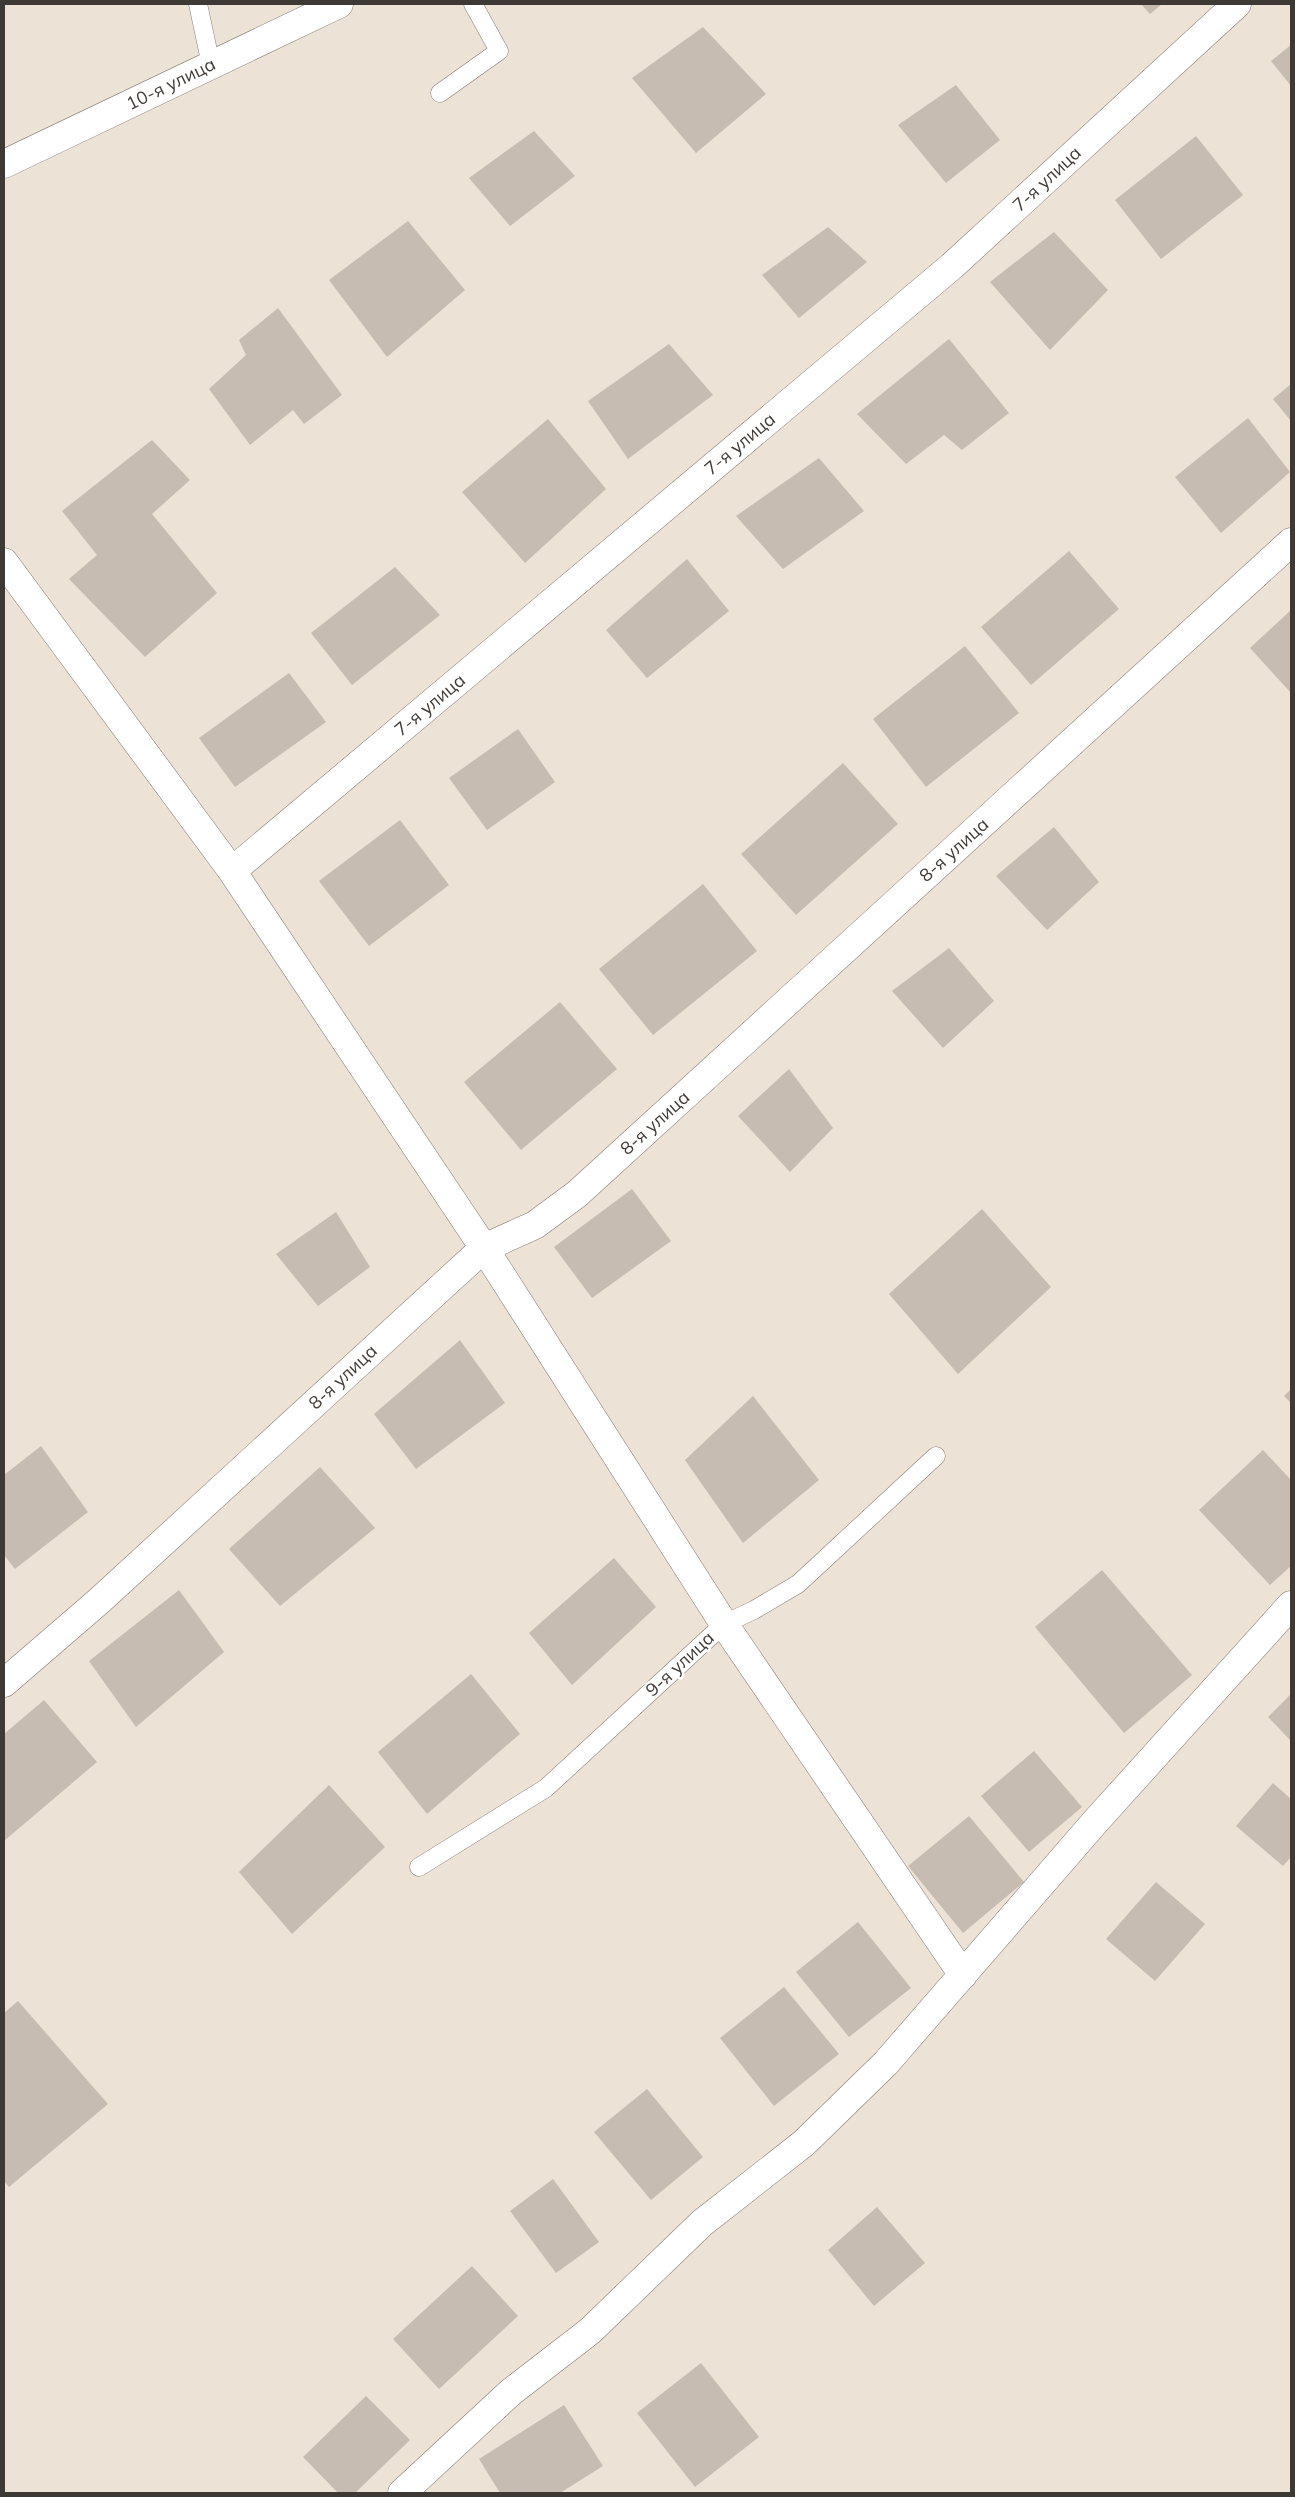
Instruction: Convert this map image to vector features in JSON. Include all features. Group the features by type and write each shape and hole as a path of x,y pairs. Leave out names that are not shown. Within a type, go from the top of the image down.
{"street":[{"name":"10-я улица","path":"4,164 339,4"},
{"name":"7-я улица","path":"232,871 952,266 1237,4"},
{"name":"8-я улица","path":"4,1683 99,1602 484,1248 535,1225 576,1194 1291,542"},
{"path":"4,562 232,871 484,1248 724,1624 963,1974"},
{"path":"402,2493 511,2392 590,2331 702,2223 804,2143 886,2063 1095,1822 1291,1605"}],"lane":[{"path":"198,4 211,65"},
{"path":"440,93 499,52 473,4"},
{"name":"9-я улица","path":"420,1867 546,1788 724,1624 754,1610 798,1584 936,1456"}],"building":[{"path":"1141,4 1162,4 1150,14"},
{"path":"703,27 766,94 696,153 632,78"},
{"path":"1291,45 1291,86 1271,61"},
{"path":"956,85 1000,140 946,183 898,125"},
{"path":"534,131 575,176 510,226 469,178"},
{"path":"1196,136 1243,195 1161,259 1115,200"},
{"path":"408,221 465,290 387,357 329,280"},
{"path":"828,227 867,262 799,318 762,275"},
{"path":"1054,232 1108,290 1050,350 990,282"},
{"path":"278,308 342,395 304,424 293,410 250,445 209,389 246,355 239,340"},
{"path":"949,339 1009,413 962,450 944,435 906,464 857,414"},
{"path":"669,344 713,395 628,459 588,401"},
{"path":"1291,384 1291,421 1273,399"},
{"path":"1248,418 1290,472 1221,533 1175,477"},
{"path":"548,419 606,489 525,563 462,492"},
{"path":"152,440 190,480 152,514 217,593 145,657 69,579 97,555 62,511"},
{"path":"819,458 864,511 783,569 736,516"},
{"path":"1069,551 1119,609 1031,685 981,627"},
{"path":"687,559 729,611 647,678 606,630"},
{"path":"395,567 440,615 352,685 311,633"},
{"path":"1291,610 1291,693 1250,648"},
{"path":"965,646 1019,713 926,787 873,719"},
{"path":"289,673 326,722 235,787 199,738"},
{"path":"518,729 555,782 487,830 449,778"},
{"path":"843,763 898,824 796,915 741,854"},
{"path":"400,820 449,885 369,946 319,881"},
{"path":"1054,827 1099,882 1047,930 996,876"},
{"path":"703,884 757,951 653,1035 599,969"},
{"path":"949,948 994,1001 943,1048 892,991"},
{"path":"560,1002 617,1069 521,1150 464,1082"},
{"path":"789,1069 833,1128 790,1172 738,1116"},
{"path":"632,1189 671,1241 592,1298 554,1247"},
{"path":"982,1209 1051,1287 958,1374 889,1294"},
{"path":"336,1212 370,1267 318,1306 276,1254"},
{"path":"460,1340 505,1403 416,1469 374,1414"},
{"path":"1291,1389 1291,1403 1284,1396"},
{"path":"753,1396 819,1480 743,1543 685,1460"},
{"path":"41,1446 88,1512 15,1569 4,1555 4,1475"},
{"path":"1263,1450 1291,1480 1291,1566 1270,1585 1199,1510"},
{"path":"320,1467 375,1528 280,1606 229,1549"},
{"path":"614,1558 656,1607 572,1685 529,1633"},
{"path":"1102,1570 1192,1675 1124,1733 1035,1627"},
{"path":"179,1590 224,1652 136,1727 89,1661"},
{"path":"471,1674 520,1734 427,1814 378,1752"},
{"path":"1291,1694 1291,1741 1268,1717"},
{"path":"44,1700 97,1762 4,1841 4,1734"},
{"path":"1034,1751 1082,1807 1029,1852 981,1796"},
{"path":"1273,1783 1291,1799 1291,1857 1283,1866 1236,1826"},
{"path":"329,1785 385,1847 292,1934 239,1872"},
{"path":"969,1816 1024,1882 963,1933 908,1866"},
{"path":"1156,1882 1205,1924 1155,1981 1106,1939"},
{"path":"858,1922 911,1988 849,2037 796,1972"},
{"path":"784,1987 839,2054 774,2106 720,2038"},
{"path":"18,2001 108,2104 9,2187 4,2181 4,2013"},
{"path":"647,2089 703,2157 651,2200 594,2132"},
{"path":"553,2179 599,2242 556,2273 510,2211"},
{"path":"877,2207 925,2263 874,2306 828,2250"},
{"path":"472,2266 518,2316 439,2389 393,2339"},
{"path":"701,2363 759,2437 695,2487 637,2413"},
{"path":"366,2396 410,2440 355,2493 338,2493 303,2457"},
{"path":"564,2405 603,2466 560,2493 500,2493 479,2459"}]}
